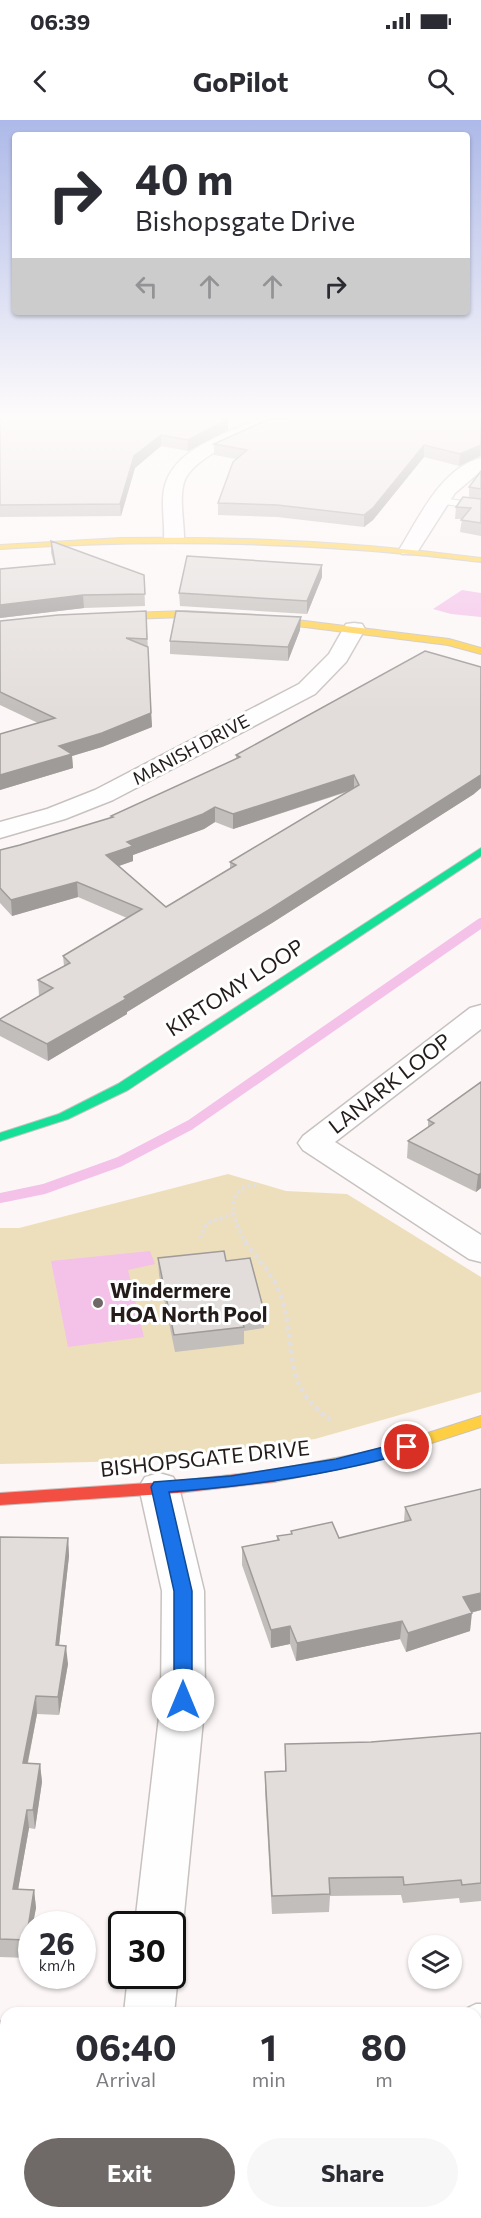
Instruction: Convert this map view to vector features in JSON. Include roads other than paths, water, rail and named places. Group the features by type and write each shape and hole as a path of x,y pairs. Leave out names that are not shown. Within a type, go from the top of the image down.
{"street":[{"path":"174,516 174,538"},
{"path":"409,550 431,516"},
{"path":"0,547 56,541 174,538 314,542 409,550 481,560"},
{"path":"84,618 186,614 257,618 449,642 481,651"},
{"name":"MANISH DRIVE","path":"0,830 56,814 104,795 307,689 338,657 354,629"},
{"name":"KIRTOMY LOOP","path":"0,1137 64,1118 123,1087 481,851"},
{"name":"LANARK LOOP","path":"481,1014 314,1143 481,1251"},
{"name":"BISHOPSGATE DRIVE","path":"0,1499 231,1482 336,1465 407,1447 481,1421"},
{"path":"159,1487 183,1591 183,1700 160,1911"},
{"path":"150,2007 152,1989"}],"waterway":[{"path":"0,1198 44,1189 119,1162 190,1125 481,923"}],"place":[{"name":"Windermere HOA North Pool","path":"98,1303"}]}
